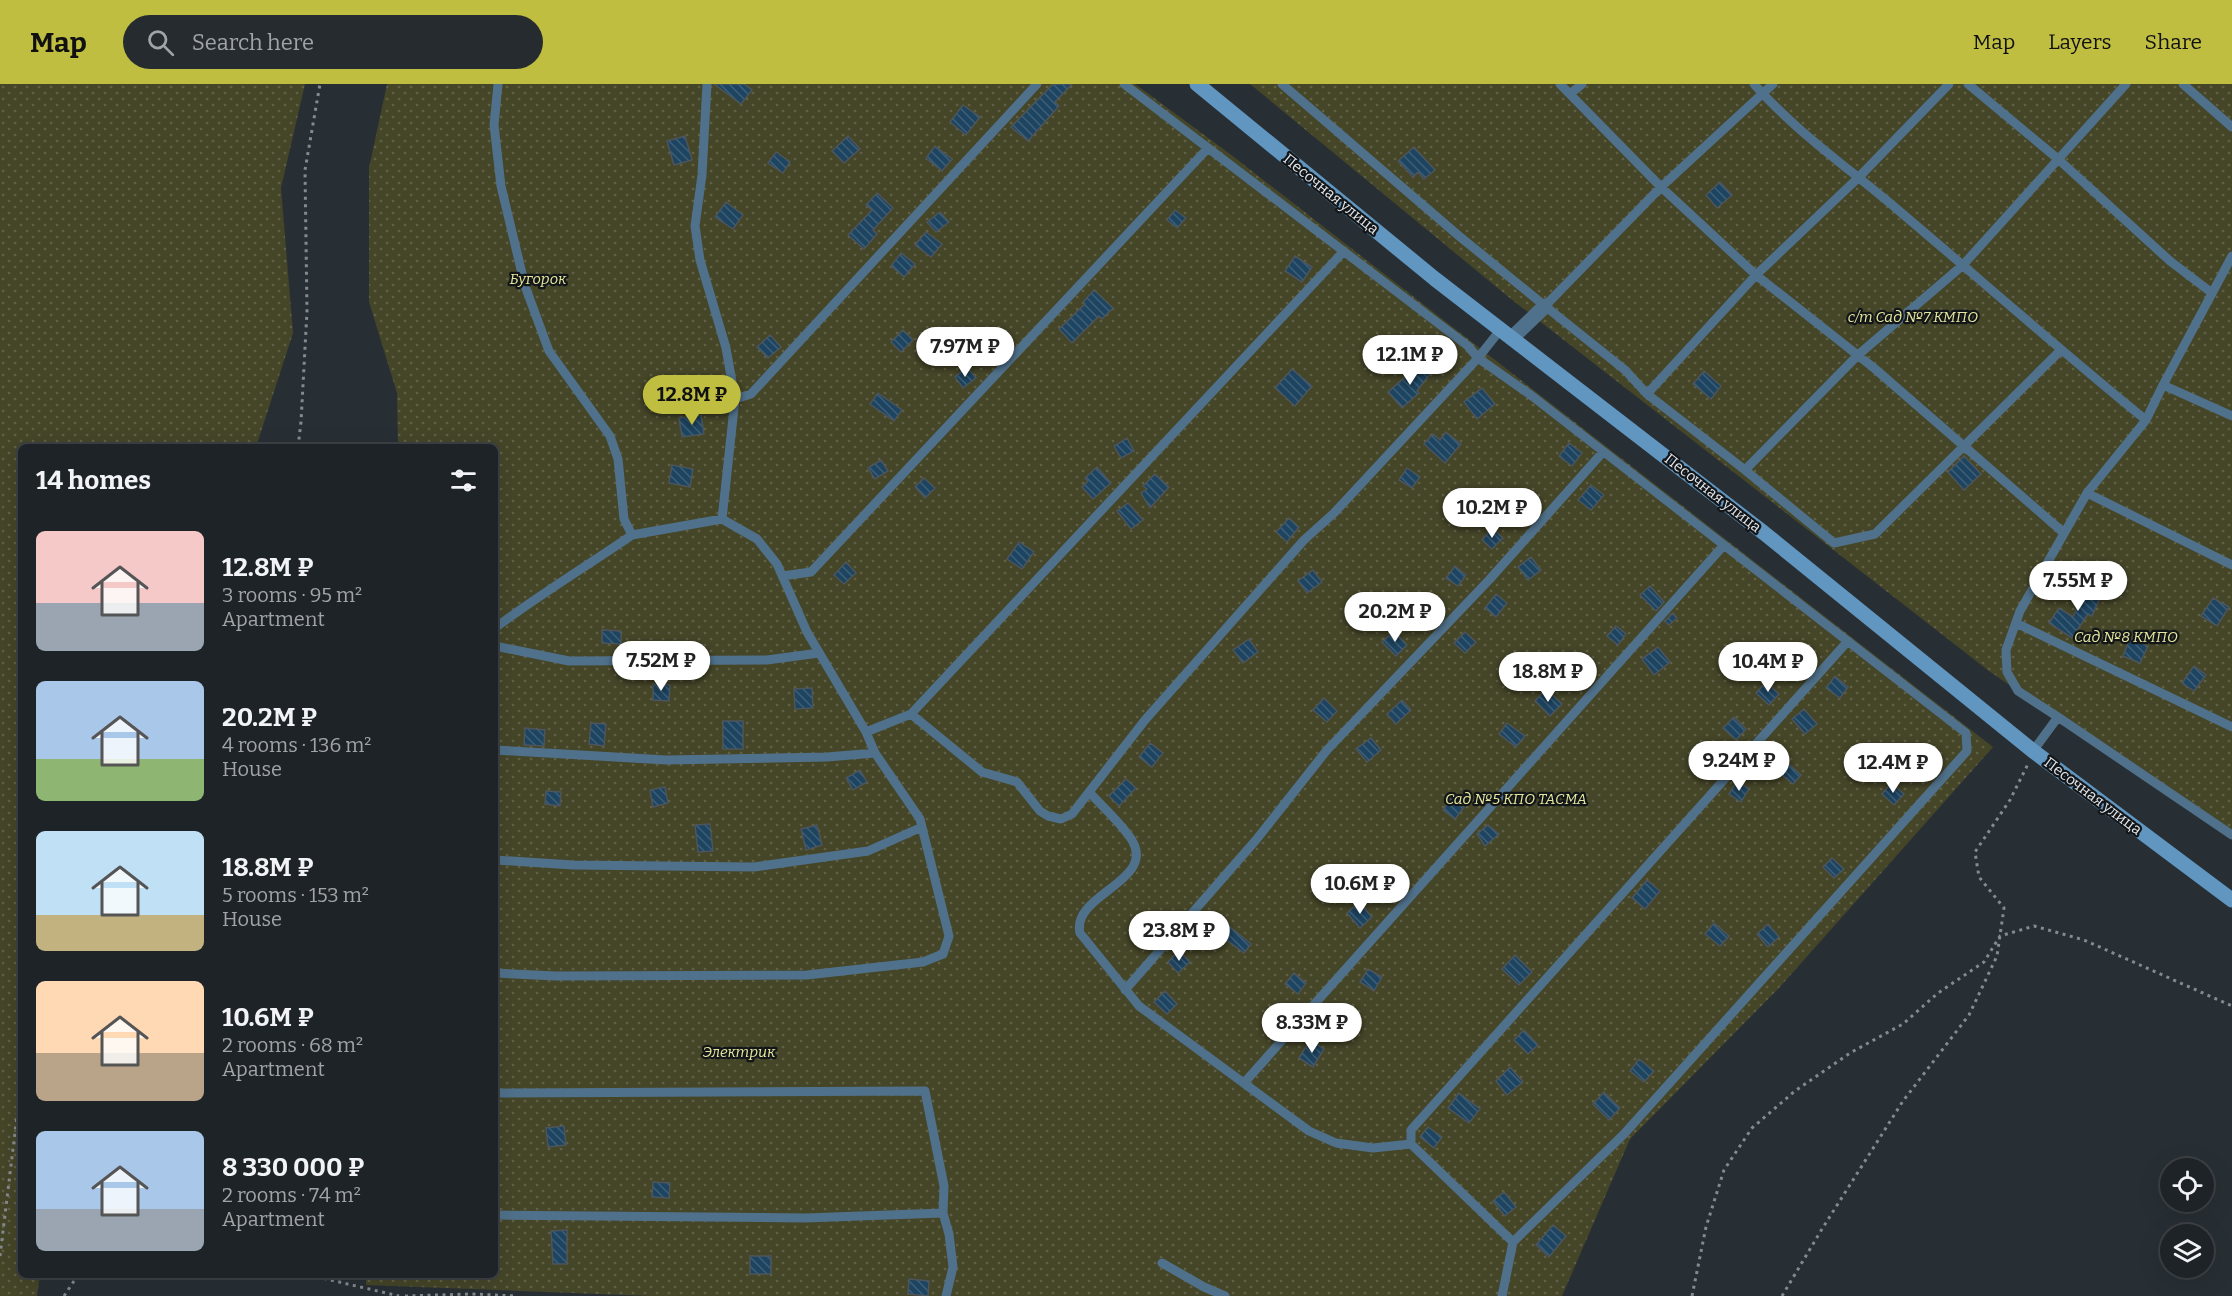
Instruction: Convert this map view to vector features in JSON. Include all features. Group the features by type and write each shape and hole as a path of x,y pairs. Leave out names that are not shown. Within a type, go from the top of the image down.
{"main road":[{"name":"Песочная улица","path":"1197,84 1426,272 1764,533 2033,751 2232,900"}],"street":[{"path":"1506,333 1545,306"}],"lane":[{"path":"498,84 494,125 501,186 525,286 549,351 610,436 618,459 624,519 632,535"},
{"path":"707,84 702,175 695,226 700,260 726,348 735,399 722,519"},
{"path":"735,399 751,394 1037,84"},
{"path":"1124,84 1468,346 1478,358 1532,396 1966,733 1967,751 1624,1134 1513,1242 1502,1296"},
{"path":"1282,84 1459,236 1625,370 1647,394 1834,543 1875,534 2061,351"},
{"path":"1560,84 1661,187 1756,275 1858,355 2064,533"},
{"path":"1570,94 1582,84"},
{"path":"1754,84 1813,142 1859,177 2061,351 2146,420"},
{"path":"1545,306 1661,187 1773,84"},
{"path":"1647,394 1756,275 1859,177 1949,84"},
{"path":"1968,84 2058,159 2170,261 2212,293"},
{"path":"1745,470 1858,355 1963,265 2126,84"},
{"path":"2183,84 2232,127"},
{"path":"782,576 811,572 1208,148"},
{"path":"866,732 911,714 1344,251"},
{"path":"2232,256 2228,273 2212,293 2146,420 2087,494 2064,533 2020,611 2006,650 2007,672 2018,691 2232,836"},
{"path":"911,714 982,772 1017,782 1040,811 1048,816 1060,819 1072,814 1145,720 1304,540 1334,513 1478,358 1506,333"},
{"path":"2163,385 2232,416"},
{"path":"1125,990 1256,840 1327,750 1489,580 1603,452"},
{"path":"2087,494 2232,565"},
{"path":"498,626 529,602 568,579 632,535 722,519 757,539 777,564 807,632 866,732 875,753 920,819 949,936 943,954 923,962 807,975 556,976 498,973"},
{"path":"1244,1083 1724,545"},
{"path":"2016,623 2232,727"},
{"path":"1513,1242 1411,1144 1411,1130 1848,641"},
{"path":"498,647 569,661 767,660 819,652"},
{"path":"2033,751 2058,717"},
{"path":"498,750 666,760 827,758 875,753"},
{"path":"1090,793 1132,840 1136,851 1136,863 1083,913 1078,926 1080,933 1139,1006 1309,1131 1336,1143 1373,1148 1411,1144"},
{"path":"498,860 573,865 754,867 868,851 922,827"},
{"path":"498,1093 925,1091 944,1186 943,1213 949,1233 953,1267 946,1296"},
{"path":"498,1215 805,1218 943,1213"},
{"path":"1162,1263 1225,1296"}],"path":[{"path":"298,444 307,311 304,170 320,84"},
{"path":"1782,1296 1903,1101 1969,1015 1997,956 2004,908 1979,877 1975,852 2010,800 2033,751"},
{"path":"1692,1296 1706,1227 1724,1170 1752,1128 1795,1091 1850,1053 1903,1024 1938,993 1984,962 2000,936 2034,926 2084,940 2232,1006"},
{"path":"0,1256 18,1108"},
{"path":"64,1296 76,1278"},
{"path":"322,1278 399,1296"},
{"path":"405,1296 472,1294 516,1296"}],"green space":[{"path":"0,84 305,84 281,188 293,333 257,444 18,444 18,1278 40,1278 37,1296 0,1296"},
{"path":"387,84 1135,84 1230,154 1993,747 1779,988 1630,1139 1562,1296 650,1296 366,1285 366,1278 498,1278 498,444 398,444 397,393 369,302 369,168"},
{"name":"с/т Сад №7 КМПО","path":"1250,84 2232,84 2232,839 1989,671 1511,299"}],"building":[{"path":"714,84 744,84 752,90 741,104"},
{"path":"1053,84 1072,84 1055,102 1059,106 1028,141 1011,127"},
{"path":"963,105 980,117 966,135 950,122"},
{"path":"685,136 692,160 674,165 667,141"},
{"path":"848,136 860,149 844,163 832,151"},
{"path":"935,146 952,159 942,171 926,158"},
{"path":"1414,147 1435,170 1424,179 1418,172 1413,177 1398,161"},
{"path":"776,152 790,162 783,173 768,163"},
{"path":"1720,182 1732,195 1717,208 1706,195"},
{"path":"877,193 893,208 873,230 877,234 864,249 848,235 872,210 866,205"},
{"path":"726,202 743,215 733,229 715,217"},
{"path":"1175,210 1186,218 1177,228 1167,220"},
{"path":"940,212 949,222 936,232 927,222"},
{"path":"926,232 942,244 931,257 915,245"},
{"path":"901,253 915,264 904,277 891,266"},
{"path":"1295,256 1312,267 1302,282 1285,271"},
{"path":"1094,290 1113,308 1102,319 1099,316 1072,343 1059,329 1085,304 1083,302"},
{"path":"903,330 913,340 901,352 891,342"},
{"path":"770,335 781,347 768,358 757,347"},
{"path":"1422,362 1433,370 1417,391 1419,393 1402,408 1388,392 1405,377 1408,380"},
{"path":"967,367 976,378 963,388 955,377"},
{"path":"1292,369 1312,386 1295,406 1275,388"},
{"path":"1704,371 1721,386 1711,399 1693,384"},
{"path":"1482,388 1495,404 1477,419 1464,402"},
{"path":"878,393 902,410 894,421 870,404"},
{"path":"701,415 704,434 682,437 679,418"},
{"path":"1446,432 1461,444 1445,463 1424,444 1433,434 1440,440"},
{"path":"1127,438 1134,451 1121,458 1114,446"},
{"path":"1569,443 1582,453 1572,466 1559,456"},
{"path":"1964,456 1981,474 1964,490 1948,472"},
{"path":"881,460 888,471 875,479 868,468"},
{"path":"672,465 693,469 690,487 669,483"},
{"path":"1097,467 1111,483 1093,499 1082,487 1088,481 1085,478"},
{"path":"1407,468 1420,477 1412,488 1399,480"},
{"path":"1155,474 1169,487 1150,508 1141,493 1147,489 1143,486"},
{"path":"924,478 935,488 925,498 915,487"},
{"path":"1591,485 1604,495 1591,510 1578,500"},
{"path":"1128,503 1143,520 1131,529 1117,511"},
{"path":"1289,518 1299,527 1287,542 1276,532"},
{"path":"1492,528 1503,538 1492,549 1482,540"},
{"path":"1019,542 1034,552 1022,569 1007,559"},
{"path":"1531,557 1541,570 1528,580 1518,567"},
{"path":"846,562 856,573 844,584 834,575"},
{"path":"1455,566 1466,575 1458,586 1446,578"},
{"path":"1313,570 1322,582 1307,593 1298,581"},
{"path":"2087,584 2103,591 2092,616 2088,614 2072,638 2049,623 2059,608 2073,617"},
{"path":"1650,586 1664,602 1656,611 1640,595"},
{"path":"1496,594 1507,603 1496,617 1485,608"},
{"path":"2213,598 2229,607 2217,626 2201,616"},
{"path":"1673,613 1677,618 1669,625 1665,621"},
{"path":"1616,626 1626,634 1618,645 1607,636"},
{"path":"602,630 621,631 621,644 602,643"},
{"path":"1394,631 1407,645 1396,656 1382,642"},
{"path":"1465,632 1476,642 1465,653 1454,643"},
{"path":"2130,638 2148,646 2140,663 2123,656"},
{"path":"1249,639 1258,652 1243,663 1233,650"},
{"path":"1658,647 1670,662 1654,675 1642,659"},
{"path":"1799,651 1809,660 1799,671 1789,662"},
{"path":"2194,666 2206,675 2194,691 2182,683"},
{"path":"1835,676 1848,687 1840,698 1826,688"},
{"path":"1766,682 1779,694 1769,705 1756,693"},
{"path":"653,684 670,685 669,701 653,700"},
{"path":"812,688 813,708 795,709 794,689"},
{"path":"1546,689 1562,704 1550,716 1535,701"},
{"path":"1324,698 1337,711 1327,722 1313,710"},
{"path":"1402,700 1411,710 1396,724 1387,714"},
{"path":"1804,709 1817,724 1805,734 1792,719"},
{"path":"1734,717 1746,729 1736,740 1723,728"},
{"path":"723,721 743,721 743,749 723,749"},
{"path":"591,723 606,724 604,746 589,744"},
{"path":"1507,723 1525,736 1516,747 1499,734"},
{"path":"525,728 545,730 544,746 524,745"},
{"path":"1371,738 1381,750 1367,762 1356,749"},
{"path":"1150,743 1163,753 1152,767 1139,757"},
{"path":"1926,745 1941,760 1929,771 1915,756"},
{"path":"1771,748 1801,775 1793,784 1762,758"},
{"path":"860,770 867,782 853,790 846,778"},
{"path":"1126,779 1136,788 1119,806 1109,796"},
{"path":"1737,781 1749,789 1741,802 1729,794"},
{"path":"1891,783 1904,794 1894,805 1882,794"},
{"path":"665,787 668,803 653,807 650,790"},
{"path":"546,791 561,792 560,806 545,804"},
{"path":"1452,797 1464,807 1455,819 1443,810"},
{"path":"710,824 713,851 698,852 695,825"},
{"path":"817,825 822,845 806,850 801,829"},
{"path":"1488,825 1499,834 1485,846 1477,834"},
{"path":"1832,858 1844,869 1834,878 1823,867"},
{"path":"1647,880 1660,891 1645,909 1632,898"},
{"path":"1359,902 1372,917 1360,928 1347,913"},
{"path":"1218,917 1251,944 1244,953 1209,927"},
{"path":"1714,923 1729,936 1720,946 1705,934"},
{"path":"1768,924 1779,937 1768,947 1757,934"},
{"path":"1179,951 1190,962 1178,973 1168,962"},
{"path":"1515,955 1532,972 1519,985 1502,969"},
{"path":"1368,969 1382,977 1374,991 1360,982"},
{"path":"1294,973 1306,983 1298,994 1285,984"},
{"path":"1165,991 1177,1004 1167,1014 1154,1002"},
{"path":"1524,1030 1538,1045 1528,1054 1514,1040"},
{"path":"1310,1040 1324,1049 1313,1067 1299,1058"},
{"path":"1639,1059 1654,1071 1644,1082 1630,1071"},
{"path":"1510,1067 1523,1082 1507,1095 1496,1081"},
{"path":"1604,1092 1620,1108 1609,1120 1593,1104"},
{"path":"1459,1093 1480,1109 1469,1123 1448,1108"},
{"path":"564,1126 566,1145 548,1147 546,1128"},
{"path":"1428,1127 1442,1137 1434,1148 1420,1137"},
{"path":"653,1182 670,1183 669,1198 652,1197"},
{"path":"1504,1192 1516,1207 1505,1216 1493,1201"},
{"path":"1553,1225 1566,1236 1549,1257 1536,1245"},
{"path":"567,1230 567,1264 553,1264 551,1231"},
{"path":"750,1256 771,1256 771,1274 750,1274"},
{"path":"909,1279 929,1281 928,1296 908,1294"}],"park label":[{"name":"Бугорок","path":"538,279"},
{"name":"Сад №8 КМПО","path":"2126,637"},
{"name":"Сад №5 КПО ТАСМА","path":"1516,799"},
{"name":"Электрик","path":"739,1052"}]}
